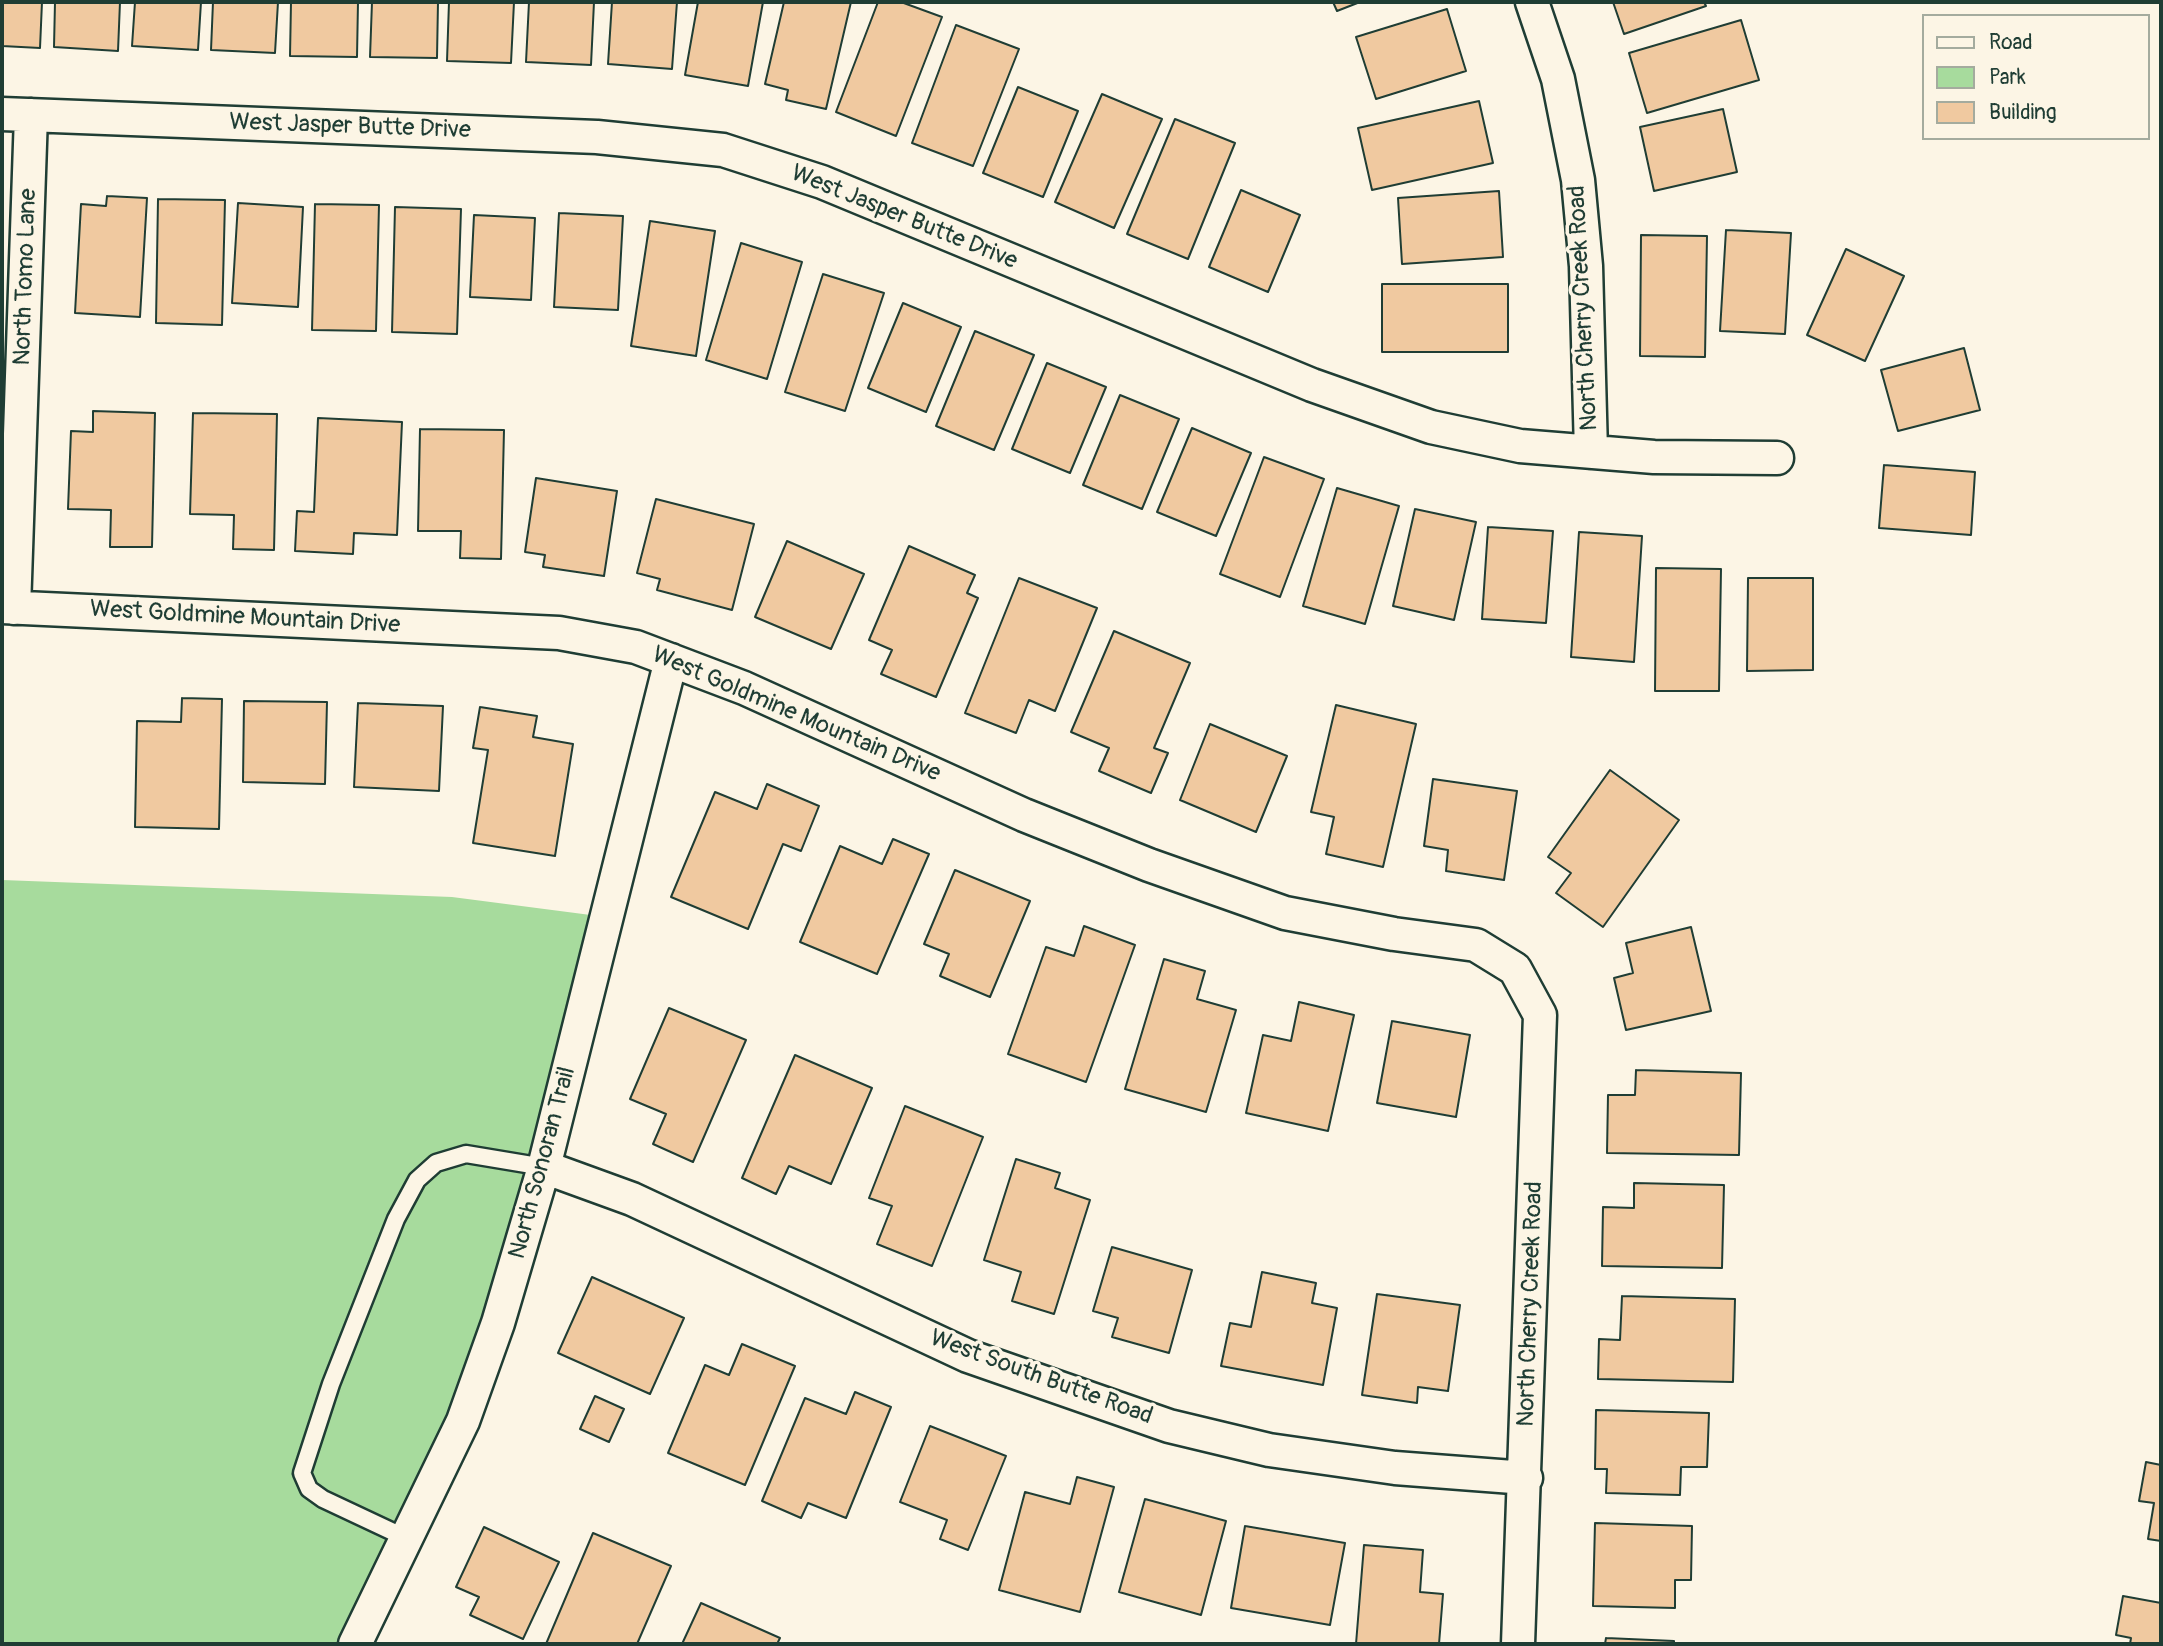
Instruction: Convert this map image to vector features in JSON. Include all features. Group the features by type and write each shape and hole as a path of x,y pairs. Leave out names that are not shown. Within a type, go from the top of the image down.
{"street":[{"name":"North Cherry Creek Road","path":"1532,2 1558,79 1578,180 1586,266 1591,452"},
{"name":"West Jasper Butte Drive","path":"17,114 597,137 723,150 822,182 1312,385 1419,422 1520,446 1654,457 1777,458"},
{"name":"North Tomo Lane","path":"8,607 17,114"},
{"name":"West Goldmine Mountain Drive","path":"8,607 559,633 636,647 744,688 1024,815 1149,865 1285,913 1394,934 1476,945 1516,969"},
{"name":"North Sonoran Trail","path":"361,1642 406,1538 463,1422 498,1323 544,1167 671,660"},
{"name":"North Cherry Creek Road","path":"1516,969 1539,1015 1526,1478 1518,1644"},
{"name":"West South Butte Road","path":"544,1167 632,1199 968,1356 1169,1426 1269,1450 1395,1468 1526,1478"}],"lane":[{"path":"406,1538 323,1499 309,1489 302,1473 331,1384 396,1219 417,1180 436,1163 466,1154 544,1167"}],"green space":[{"path":"2,880 452,897 606,917 498,1323 355,1644 2,1644"}],"building":[{"path":"2,2 42,2 40,48 2,46"},
{"path":"55,2 120,2 118,51 54,47"},
{"path":"135,2 201,2 198,50 132,46"},
{"path":"213,2 278,2 275,53 211,50"},
{"path":"291,2 358,2 357,57 290,56"},
{"path":"372,2 438,2 437,58 370,57"},
{"path":"449,2 514,2 511,63 447,61"},
{"path":"529,2 594,2 591,65 526,62"},
{"path":"612,2 677,2 672,69 608,64"},
{"path":"698,2 763,2 748,86 685,75"},
{"path":"784,2 851,2 826,109 786,100 788,90 765,84"},
{"path":"878,2 901,2 942,17 896,136 836,112"},
{"path":"1333,2 1360,2 1337,11"},
{"path":"1613,2 1704,2 1706,6 1624,34"},
{"path":"1447,9 1466,71 1376,99 1356,37"},
{"path":"1741,20 1759,80 1647,113 1629,53"},
{"path":"956,25 1019,49 973,166 912,143"},
{"path":"1018,87 1078,111 1043,197 983,173"},
{"path":"1102,94 1162,119 1114,228 1055,202"},
{"path":"1479,101 1493,163 1372,190 1358,128"},
{"path":"1723,109 1737,172 1654,191 1640,127"},
{"path":"1175,119 1235,143 1188,259 1127,234"},
{"path":"1241,190 1300,215 1268,292 1209,267"},
{"path":"1499,191 1503,257 1402,264 1398,198"},
{"path":"107,196 147,198 140,317 75,313 81,204 106,206"},
{"path":"158,199 225,200 222,325 156,323"},
{"path":"238,203 303,207 298,307 232,303"},
{"path":"315,204 379,205 376,331 312,330"},
{"path":"395,207 461,209 457,334 392,332"},
{"path":"559,213 623,216 618,310 554,307"},
{"path":"474,215 535,218 531,300 470,297"},
{"path":"650,221 715,231 696,356 631,346"},
{"path":"1726,230 1791,233 1785,334 1720,331"},
{"path":"1641,235 1707,236 1705,357 1640,356"},
{"path":"741,243 802,262 767,379 706,360"},
{"path":"1846,249 1904,276 1865,361 1807,335"},
{"path":"823,274 884,293 845,411 785,392"},
{"path":"1382,284 1508,284 1508,352 1382,352"},
{"path":"903,303 961,327 926,412 868,388"},
{"path":"975,331 1034,355 994,450 936,426"},
{"path":"1964,348 1980,410 1898,431 1881,370"},
{"path":"1047,363 1106,387 1070,473 1012,449"},
{"path":"1120,395 1179,419 1142,509 1083,485"},
{"path":"93,411 155,413 152,547 110,547 111,510 68,509 71,431 93,432"},
{"path":"193,413 277,414 274,550 233,549 234,515 190,514"},
{"path":"318,418 402,422 397,535 354,533 353,554 295,551 297,511 314,512"},
{"path":"1192,428 1251,453 1216,536 1157,512"},
{"path":"420,429 504,430 501,559 460,558 461,531 418,531"},
{"path":"1264,457 1324,479 1280,597 1220,574"},
{"path":"1884,465 1975,472 1971,535 1879,528"},
{"path":"536,478 617,491 604,576 543,567 545,555 525,552"},
{"path":"1337,488 1399,506 1365,624 1303,606"},
{"path":"656,499 754,524 732,610 657,590 660,579 637,573"},
{"path":"1415,509 1476,522 1454,620 1393,606"},
{"path":"1488,527 1553,531 1546,623 1482,619"},
{"path":"1579,532 1642,536 1634,662 1571,657"},
{"path":"787,541 864,574 831,649 755,617"},
{"path":"909,546 975,575 967,593 978,598 936,697 881,674 892,650 869,640"},
{"path":"1656,568 1721,569 1719,691 1655,691"},
{"path":"1019,578 1097,608 1055,711 1029,700 1016,733 965,713"},
{"path":"1748,578 1813,578 1813,670 1747,671"},
{"path":"1114,631 1190,663 1154,748 1168,753 1151,793 1099,771 1109,748 1071,732"},
{"path":"182,698 222,699 219,829 135,827 137,721 181,722"},
{"path":"244,701 327,702 325,784 243,782"},
{"path":"358,703 443,706 439,791 354,787"},
{"path":"1336,705 1416,724 1383,867 1326,854 1334,817 1311,812"},
{"path":"480,707 537,716 533,737 573,744 555,856 473,843 488,750 473,748"},
{"path":"1210,724 1287,756 1256,832 1180,800"},
{"path":"1610,770 1679,820 1603,927 1556,893 1571,873 1548,857"},
{"path":"1433,779 1517,791 1504,880 1446,871 1448,850 1424,846"},
{"path":"767,784 819,806 801,851 783,844 748,929 671,897 715,792 757,809"},
{"path":"893,839 929,854 877,974 800,942 840,846 882,864"},
{"path":"955,870 1030,901 990,997 940,976 949,954 924,944"},
{"path":"1084,926 1135,945 1086,1082 1008,1054 1046,947 1074,956"},
{"path":"1691,927 1711,1011 1626,1030 1614,978 1633,973 1626,943"},
{"path":"1164,959 1205,971 1197,999 1236,1010 1206,1112 1125,1089"},
{"path":"1299,1002 1354,1015 1328,1131 1246,1113 1263,1035 1291,1041"},
{"path":"669,1008 746,1040 693,1162 653,1144 666,1114 630,1099"},
{"path":"1392,1021 1470,1035 1456,1117 1377,1103"},
{"path":"795,1055 872,1088 831,1184 789,1166 776,1194 742,1178"},
{"path":"1636,1070 1741,1073 1739,1155 1607,1153 1608,1095 1635,1095"},
{"path":"905,1106 983,1137 932,1266 877,1244 892,1206 869,1198"},
{"path":"1016,1159 1060,1173 1055,1188 1090,1200 1054,1314 1012,1301 1021,1272 984,1260"},
{"path":"1634,1183 1724,1185 1722,1268 1602,1266 1603,1207 1634,1208"},
{"path":"1112,1247 1192,1270 1169,1353 1112,1337 1118,1318 1093,1311"},
{"path":"1262,1272 1316,1283 1312,1303 1337,1308 1323,1385 1221,1366 1230,1323 1251,1327"},
{"path":"592,1277 684,1318 650,1394 558,1353"},
{"path":"1377,1294 1460,1305 1448,1391 1418,1387 1417,1403 1362,1395"},
{"path":"1622,1296 1735,1299 1733,1382 1598,1379 1599,1339 1620,1340"},
{"path":"742,1344 795,1366 745,1485 668,1453 705,1365 729,1375"},
{"path":"855,1392 891,1407 846,1518 808,1503 801,1518 762,1501 805,1398 846,1414"},
{"path":"595,1396 624,1409 609,1442 580,1429"},
{"path":"1596,1410 1709,1413 1707,1467 1681,1467 1680,1495 1606,1493 1607,1469 1595,1469"},
{"path":"930,1426 1006,1456 968,1550 940,1539 947,1520 900,1502"},
{"path":"2146,1462 2161,1465 2161,1541 2148,1539 2154,1503 2139,1501"},
{"path":"1077,1477 1114,1487 1080,1612 999,1590 1025,1492 1070,1504"},
{"path":"1145,1499 1226,1521 1201,1615 1119,1592"},
{"path":"1595,1523 1692,1526 1691,1580 1675,1580 1675,1608 1593,1606"},
{"path":"1245,1526 1345,1543 1330,1625 1231,1608"},
{"path":"484,1527 559,1562 523,1639 470,1615 479,1597 456,1587"},
{"path":"593,1533 671,1566 637,1644 546,1644"},
{"path":"1364,1545 1423,1550 1420,1592 1443,1594 1439,1644 1356,1644"},
{"path":"2123,1596 2161,1603 2161,1644 2130,1644 2131,1638 2116,1635"},
{"path":"701,1603 780,1638 777,1644 682,1644"},
{"path":"1606,1638 1674,1641 1674,1644 1605,1644"}]}
